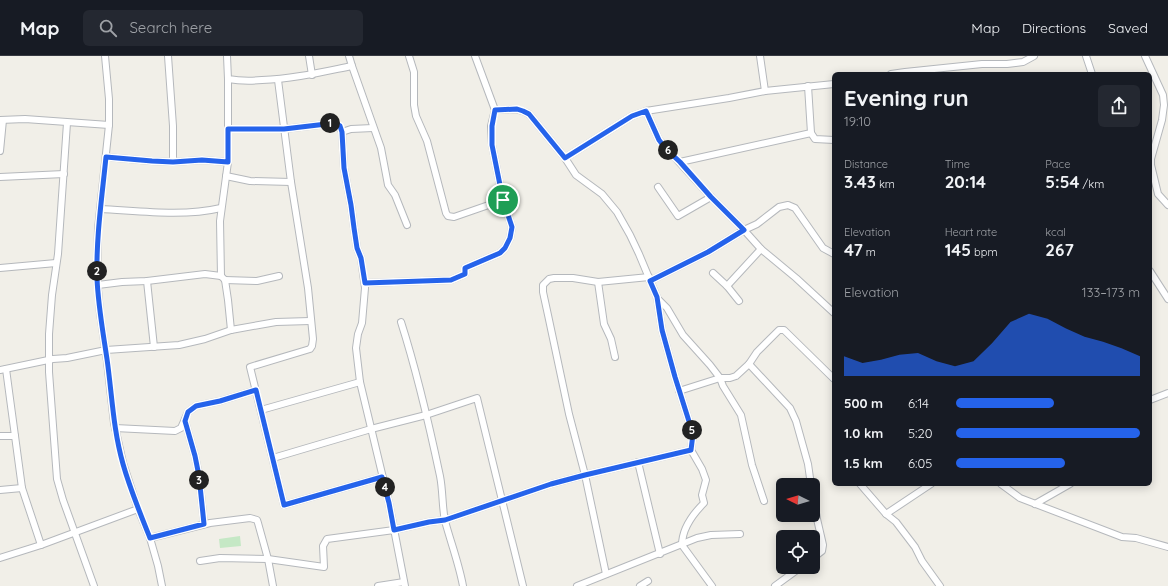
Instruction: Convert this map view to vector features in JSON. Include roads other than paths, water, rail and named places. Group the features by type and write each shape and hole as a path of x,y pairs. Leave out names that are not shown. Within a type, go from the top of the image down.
{"street":[{"path":"105,56 109,99 109,125 98,229 98,285 100,313 115,428 123,463 138,509 150,538 162,586"},
{"path":"168,56 173,126 173,162"},
{"path":"227,56 228,162 221,208 220,239 223,278 228,300 231,330"},
{"path":"308,56 312,75"},
{"path":"349,56 380,148 388,185 395,195 406,225"},
{"path":"409,56 414,72 414,105 416,116 427,141 446,213 448,216 454,217 503,200"},
{"path":"365,283 451,280 465,274 465,268 500,253 505,248 510,238 512,227 503,200 492,145 492,126 495,110 475,56"},
{"path":"760,56 765,91"},
{"path":"905,72 966,66 1007,64 1034,56"},
{"path":"1086,56 1091,72"},
{"path":"1145,56 1163,95 1164,105 1162,120 1152,155"},
{"path":"228,79 245,81 278,80 312,75 352,66"},
{"path":"278,80 291,182 308,288 313,339 310,349 250,367 284,505 382,477"},
{"path":"565,158 632,116 646,111 765,91 832,84"},
{"path":"808,86 811,133 815,139 832,140"},
{"path":"495,110 517,109 529,114 565,158 576,175 602,194 617,212 630,235 657,297 662,330 693,434 691,450 702,469 706,480 702,495 704,503 692,517 682,537 682,545 712,586"},
{"path":"646,111 659,140 666,149 761,249 796,278 832,311"},
{"path":"0,151 1,120 25,119 109,125"},
{"path":"67,123 58,254 52,295 49,360 57,479 94,586"},
{"path":"228,129 284,129 335,123 340,126 342,132 344,168 357,248 361,258 365,283 362,323 358,334 356,348 360,382 389,503 405,584 378,586"},
{"path":"342,132 351,129 373,128"},
{"path":"680,162 811,133"},
{"path":"106,157 173,162 202,160 228,162"},
{"path":"1152,170 1158,194 1168,205"},
{"path":"0,177 64,174"},
{"path":"226,176 250,181 291,182"},
{"path":"658,187 678,216 711,197"},
{"path":"606,574 585,475 569,414 542,292 543,285 549,279 554,278 573,278 598,282 650,279 708,252 744,230 757,224 779,207 788,205 795,208 822,248 832,253"},
{"path":"100,209 184,213 206,212 221,208"},
{"path":"727,286 761,249"},
{"path":"0,268 56,263"},
{"path":"713,273 727,286 738,301"},
{"path":"98,285 205,274 223,278 257,280 279,276"},
{"path":"1152,274 1168,299"},
{"path":"147,281 154,347"},
{"path":"598,282 604,324 612,339 615,357"},
{"path":"657,297 667,308 683,335 720,378 723,386 741,415 752,464 764,501"},
{"path":"41,545 22,488 15,436 3,369 106,350 179,345 205,339 231,330 276,322 310,320"},
{"path":"401,322 412,356 426,415 440,478 445,520 459,566 463,586"},
{"path":"680,391 720,378 730,378 736,376 749,364 757,352 779,330 784,330 832,376"},
{"path":"749,364 790,408 796,421 808,464 810,478"},
{"path":"261,410 360,382"},
{"path":"115,428 175,431 181,428 188,412 196,406 220,401 256,390"},
{"path":"1152,399 1168,393"},
{"path":"273,458 371,429 426,415 477,398 523,586"},
{"path":"185,421 199,476 204,524"},
{"path":"0,436 15,436"},
{"path":"200,561 220,558 268,559 324,567 323,546 326,539 394,530 445,520 551,484 691,450"},
{"path":"638,462 660,554"},
{"path":"862,486 886,514 894,520 915,547 922,561 940,586"},
{"path":"886,514 928,486"},
{"path":"1004,486 1020,498 1122,537 1136,538 1168,547"},
{"path":"1034,504 1066,486"},
{"path":"0,490 22,488"},
{"path":"0,558 41,545 138,509"},
{"path":"150,538 204,524 250,518 255,519 258,524 268,559 273,586"},
{"path":"820,532 823,545 822,551 820,553"},
{"path":"577,586 697,538 711,534 740,534"},
{"path":"775,586 783,584 794,574"},
{"path":"640,586 648,581"}]}
